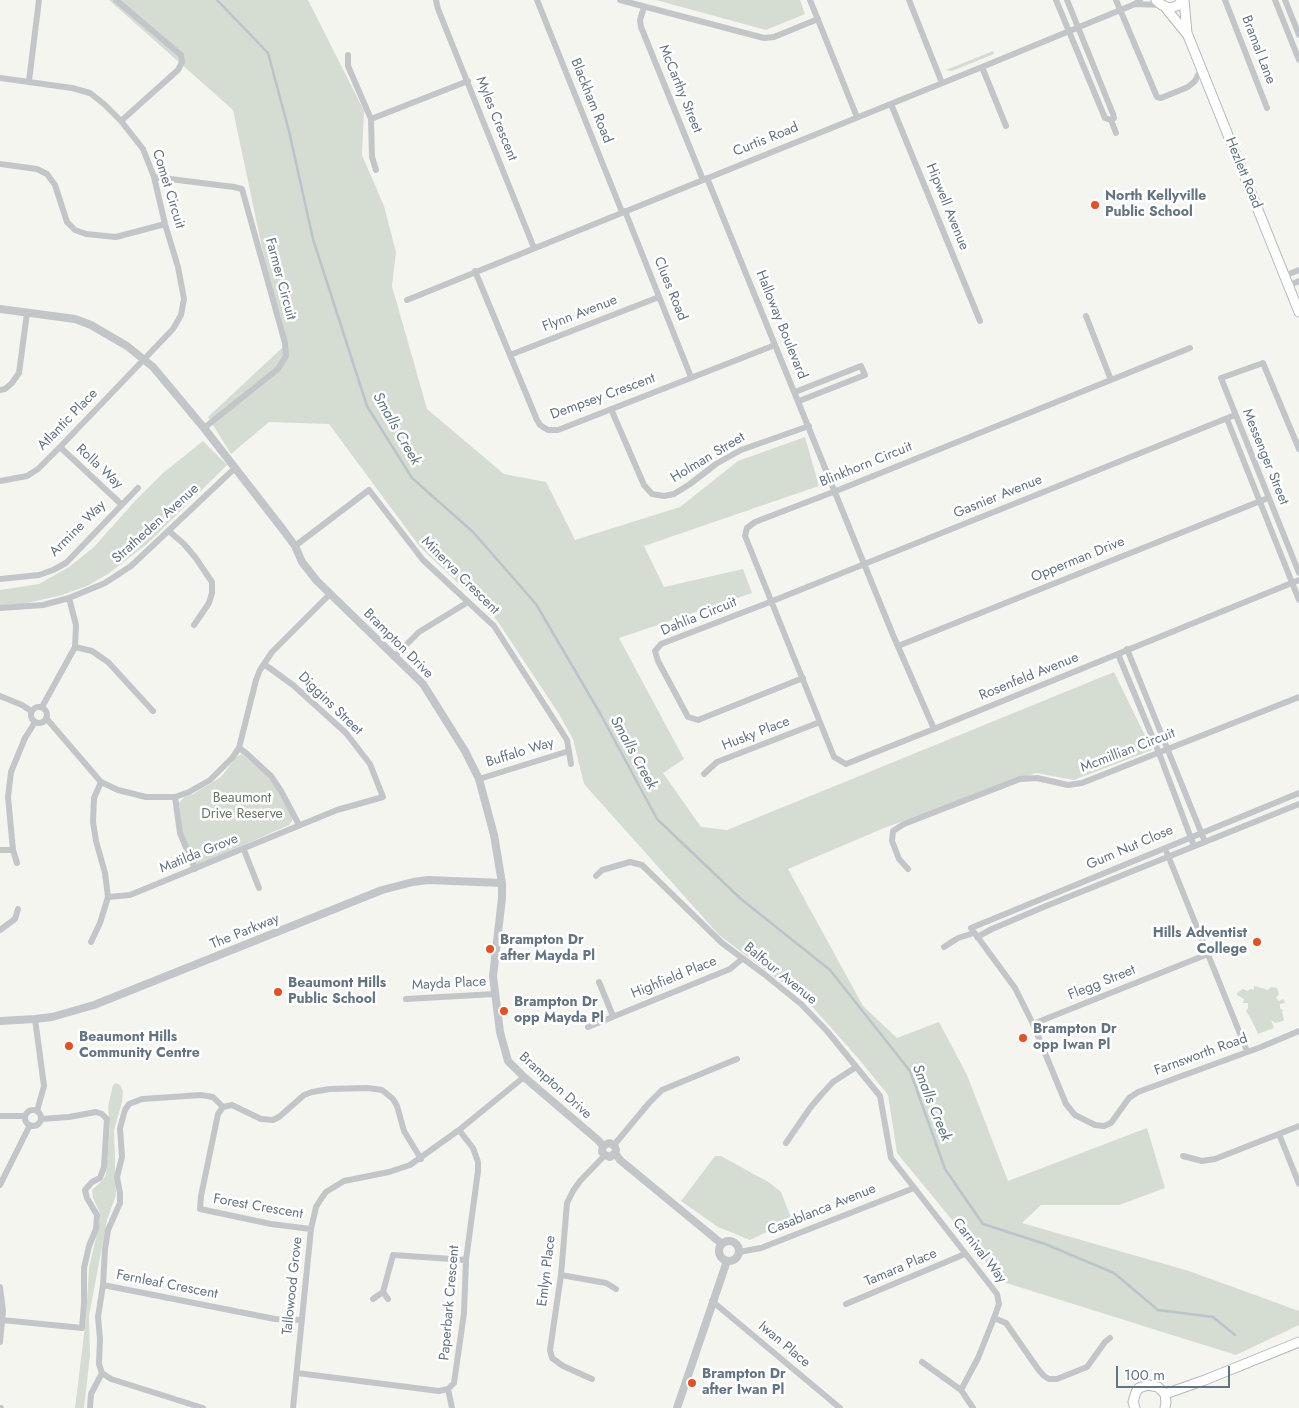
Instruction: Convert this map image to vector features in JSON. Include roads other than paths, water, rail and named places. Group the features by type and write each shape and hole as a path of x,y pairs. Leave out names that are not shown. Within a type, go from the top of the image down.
{"main road":[{"path":"1161,4 1177,6 1183,0"},
{"name":"Hezlett Road","path":"1183,0 1187,33 1299,312"},
{"name":"Hezlett Road","path":"1161,4 1187,33"},
{"path":"1165,1394 1299,1342"},
{"path":"1134,1408 1134,1397 1139,1388 1153,1385 1165,1394 1166,1402 1164,1408"}],"street":[{"path":"29,81 39,0"},
{"path":"116,0 181,55 182,62 178,70 121,121"},
{"name":"Myles Crescent","path":"436,0 534,248"},
{"name":"Blackham Road","path":"537,0 624,212"},
{"path":"620,0 764,38 774,37 818,19"},
{"path":"810,0 857,117"},
{"path":"909,0 942,82"},
{"path":"1056,0 1105,118 1111,120"},
{"path":"1067,0 1113,114 1114,118 1111,120 1116,134"},
{"path":"1116,0 1157,97 1164,97 1192,84 1201,69"},
{"name":"Bramal Lane","path":"1225,0 1267,108"},
{"path":"1275,0 1299,60"},
{"path":"1285,0 1299,35"},
{"name":"Curtis Road","path":"407,300 1069,32 1137,2 1161,4"},
{"name":"McCarthy Street","path":"644,7 640,20 641,27 705,179"},
{"path":"348,55 348,66 371,119 372,157 376,170"},
{"path":"982,67 1006,126"},
{"name":"Comet Circuit","path":"0,78 72,88 90,93 121,121 143,149 154,177 178,267 184,299 181,315 173,329 144,359"},
{"path":"371,119 468,81"},
{"name":"Hipwell Avenue","path":"891,104 980,320"},
{"path":"0,164 37,169 47,174 55,185 67,222 74,230 86,234 116,237 165,224"},
{"name":"Farmer Circuit","path":"154,177 242,189 285,343 286,356 278,369 204,428"},
{"name":"Halloway Boulevard","path":"705,179 865,563"},
{"name":"Clues Road","path":"624,212 691,377"},
{"path":"1284,276 1299,270"},
{"name":"Dempsey Crescent","path":"475,271 537,420 540,425 548,430 558,430 775,345"},
{"path":"1288,286 1299,281"},
{"name":"Flynn Avenue","path":"510,355 659,297"},
{"name":"Brampton Drive","path":"0,309 75,319 91,325 127,346 144,359 161,375 204,428 294,546 302,562 317,582 423,684 465,751 479,779 494,835 502,883 502,909 493,968 504,1050 508,1060 524,1078 600,1141 603,1146"},
{"path":"0,390 12,384 19,373 27,313"},
{"path":"1086,316 1111,380"},
{"name":"Blinkhorn Circuit","path":"820,722 745,536 747,528 755,522 1190,348"},
{"name":"Atlantic Place","path":"0,481 26,476 38,469 144,359"},
{"name":"Messenger Street","path":"1299,449 1263,363 1221,378 1299,573"},
{"path":"795,392 861,366 865,375 798,401"},
{"name":"Holman Street","path":"612,409 644,486 652,494 664,496 674,494 716,464 741,450 809,426"},
{"name":"Gasnier Avenue","path":"770,602 1235,415"},
{"name":"Messenger Street","path":"1227,419 1260,501 1296,582 1299,600"},
{"name":"Rolla Way","path":"60,447 121,504"},
{"name":"Stratheden Avenue","path":"0,608 43,605 69,598 105,583 131,566 235,468"},
{"name":"Armine Way","path":"0,579 39,575 60,566 138,488"},
{"name":"Minerva Crescent","path":"294,546 369,490 423,560 494,626 567,740 571,764"},
{"name":"Opperman Drive","path":"898,646 1268,498"},
{"path":"169,532 184,544 212,582 212,593 209,603 194,625"},
{"path":"865,563 934,729"},
{"name":"Rosenfeld Avenue","path":"820,722 834,757 846,764 1296,582"},
{"path":"35,722 31,718 31,711 36,706 42,707 46,711 46,718 101,782 131,794 154,798 175,797 200,787 223,769 239,748 256,680 272,652 330,594"},
{"path":"42,707 75,647 76,626 69,598"},
{"path":"394,657 419,632 468,602"},
{"name":"Dahlia Circuit","path":"770,602 661,644 655,651 658,661 688,716 698,720 803,678"},
{"path":"75,647 92,650 108,662 152,711"},
{"path":"1127,649 1205,842"},
{"path":"1118,654 1159,753 1194,846"},
{"name":"Diggins Street","path":"264,664 293,685 346,733 370,764 383,797"},
{"path":"0,696 31,711"},
{"name":"Mcmillian Circuit","path":"908,869 899,859 892,841 894,830 904,824 1020,779 1037,778 1056,784 1075,785 1299,697"},
{"path":"35,722 40,722 46,718"},
{"path":"17,862 13,850 8,797 11,772 25,738 35,722"},
{"name":"Husky Place","path":"704,774 717,762 820,722"},
{"path":"239,748 271,776 299,826"},
{"name":"Buffalo Way","path":"479,779 569,751"},
{"path":"90,942 100,923 108,897 105,873 93,822 94,798 101,782"},
{"name":"Gum Nut Close","path":"944,947 958,938 1200,832 1299,793"},
{"path":"175,797 180,832 194,869"},
{"name":"Matilda Grove","path":"108,897 130,896 336,810 383,797"},
{"name":"Gum Nut Close","path":"974,932 992,929 1299,804"},
{"path":"1165,848 1247,1052"},
{"path":"0,850 13,850"},
{"path":"244,850 259,888"},
{"name":"Balfour Avenue","path":"596,876 602,870 630,862 642,865 722,943 802,1004 827,1031 880,1096 892,1158 914,1188"},
{"name":"The Parkway","path":"0,1021 52,1017 94,1005 382,890 428,880 502,883"},
{"path":"0,930 15,919 18,910"},
{"path":"974,932 1010,979 1033,1024"},
{"name":"Flegg Street","path":"1033,1024 1208,954"},
{"name":"Highfield Place","path":"588,1027 730,969 742,958"},
{"path":"599,982 613,1016"},
{"name":"Mayda Place","path":"406,999 495,994"},
{"path":"35,1019 44,1086 37,1111 40,1115 40,1120"},
{"name":"Farnsworth Road","path":"1033,1024 1070,1111 1076,1116 1100,1126 1111,1123 1129,1098 1138,1092 1299,1031"},
{"path":"614,1145 649,1102 662,1090 737,1059"},
{"path":"786,1143 821,1095 834,1082 856,1067"},
{"name":"Tallowood Grove","path":"293,1408 311,1229 316,1208 326,1192 334,1186 356,1178 399,1170 421,1159 524,1078"},
{"path":"103,1285 106,1239 110,1224 120,1203 117,1177 122,1157 120,1128 122,1116 129,1104 142,1099 201,1095 212,1097 223,1107 232,1105 261,1119 273,1120 304,1095 312,1092 330,1089 368,1088 382,1090 393,1099 397,1106 404,1131 421,1159"},
{"name":"Forest Crescent","path":"223,1107 218,1114 200,1209 271,1224 311,1229"},
{"path":"0,1116 25,1116 30,1111 37,1111"},
{"path":"2,1320 82,1328 84,1268 89,1246 96,1229 97,1215 86,1198 85,1190 92,1182 100,1178 104,1167 107,1119 102,1114 96,1112 40,1120 38,1124 30,1125"},
{"path":"25,1116 26,1121 30,1125"},
{"path":"0,1185 30,1125"},
{"path":"1184,1156 1202,1162 1215,1159 1299,1126"},
{"name":"Paperbark Crescent","path":"448,1389 454,1383 456,1376 464,1313 466,1260 478,1171 478,1162 472,1148 459,1130"},
{"path":"1279,1134 1299,1184"},
{"path":"614,1145 609,1143 603,1146 602,1152 610,1157 615,1154"},
{"path":"614,1145 615,1154 620,1160 722,1244"},
{"name":"Emlyn Place","path":"592,1379 563,1366 552,1358 550,1350 561,1275 567,1203 580,1181 605,1155"},
{"name":"Casablanca Avenue","path":"739,1252 761,1248 914,1188"},
{"name":"Carnival Way","path":"914,1188 997,1294 999,1304 994,1318 978,1358 961,1390"},
{"path":"726,1241 734,1242 738,1247 739,1252 734,1260 727,1261 722,1259 719,1252 722,1244 726,1241"},
{"name":"Tamara Place","path":"846,1304 965,1254"},
{"path":"373,1299 383,1292 393,1255 466,1260"},
{"path":"677,1408 727,1261"},
{"path":"561,1275 606,1283 616,1289"},
{"name":"Fernleaf Crescent","path":"102,1373 99,1364 100,1338 98,1317 103,1285 275,1319 301,1320"},
{"path":"0,1287 2,1302 0,1342"},
{"path":"383,1292 388,1300"},
{"name":"Iwan Place","path":"712,1301 840,1408"},
{"path":"994,1318 1006,1323 1038,1369 1049,1379 1057,1379 1087,1367 1110,1338"},
{"path":"922,1362 961,1390 973,1408"},
{"path":"90,1408 91,1394 102,1373 111,1379 203,1408"},
{"path":"297,1373 439,1391 448,1389 452,1408"}],"waterway":[{"name":"Smalls Creek","path":"217,0 268,53 289,131 313,239 367,406 412,478 473,532 536,604 601,715 657,819 741,899 830,970 910,1071 945,1169 983,1224 1045,1244 1114,1273 1158,1310 1213,1317 1235,1335"}],"place":[{"name":"North Kellyville Public School","path":"1095,205"},
{"name":"Hills Adventist College","path":"1257,942"},
{"name":"Brampton Dr after Mayda Pl","path":"490,949"},
{"name":"Beaumont Hills Public School","path":"278,992"},
{"name":"Brampton Dr opp Mayda Pl","path":"504,1011"},
{"name":"Brampton Dr opp Iwan Pl","path":"1023,1038"},
{"name":"Beaumont Hills Community Centre","path":"69,1046"},
{"name":"Brampton Dr after Iwan Pl","path":"692,1383"}],"park label":[{"name":"Beaumont Drive Reserve","path":"242,808"}]}
